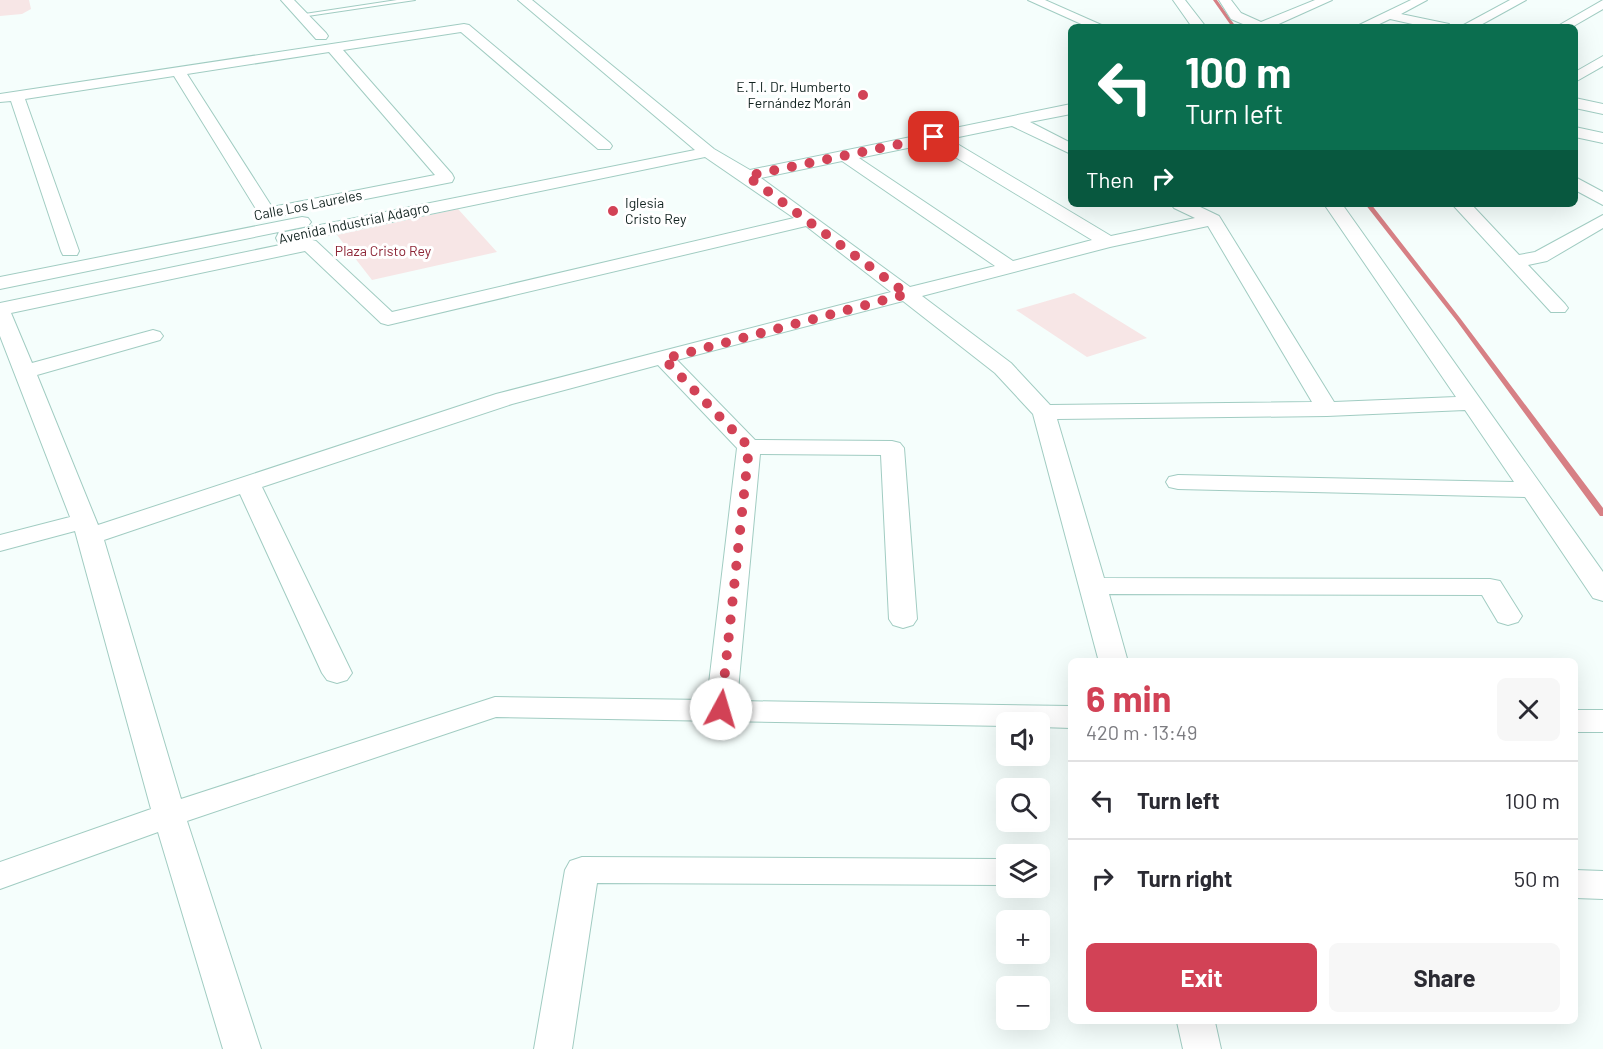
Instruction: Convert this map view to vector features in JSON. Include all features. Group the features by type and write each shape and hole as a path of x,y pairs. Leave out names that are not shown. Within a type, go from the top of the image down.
{"street":[{"path":"287,0 327,42"},
{"path":"524,0 702,147 809,220 1004,368 1044,412 1113,658"},
{"path":"1034,0 1091,24"},
{"path":"1179,0 1197,24"},
{"path":"1225,0 1236,16 1254,24"},
{"path":"1268,24 1326,0"},
{"path":"1368,24 1421,0"},
{"path":"1473,24 1520,0"},
{"path":"1580,2 1602,6"},
{"path":"1569,24 1602,6"},
{"path":"1091,9 1097,24"},
{"path":"1388,15 1430,24"},
{"path":"9,97 178,71 327,42 464,28 604,146"},
{"name":"Calle Los Laureles","path":"9,97 64,253 446,178 327,42"},
{"path":"1584,57 1602,61"},
{"path":"1578,76 1602,61"},
{"path":"178,71 267,213"},
{"path":"1578,104 1603,109"},
{"path":"747,176 1068,110"},
{"path":"1015,121 1068,148"},
{"path":"1578,133 1603,138"},
{"path":"934,137 1108,242"},
{"name":"Avenida Industrial Adagro","path":"0,283 702,147"},
{"name":"Avenida Industrial Adagro","path":"0,294 702,147"},
{"path":"845,156 1010,267"},
{"path":"1578,184 1603,200"},
{"path":"1186,207 1213,220 1327,409"},
{"path":"1335,207 1603,592"},
{"path":"1464,207 1558,308"},
{"path":"242,1049 169,816 87,529 13,356 0,310 309,245 388,319 809,220"},
{"path":"0,543 87,529 248,484 504,399 1108,242 1213,220"},
{"path":"1514,261 1540,257 1603,220"},
{"path":"13,356 153,336"},
{"path":"664,359 749,447 892,448 903,619"},
{"path":"1044,412 1327,409 1471,403"},
{"path":"721,709 749,447"},
{"path":"1178,482 1532,490"},
{"path":"248,484 337,673"},
{"path":"1093,586 1490,587 1508,616"},
{"path":"0,876 169,816 495,707 721,709 1068,717"},
{"path":"1578,721 1603,721"},
{"path":"553,1049 582,870 996,872"},
{"path":"1578,884 1603,885"},
{"path":"1196,1024 1202,1049"}],"lane":[{"path":"302,15 412,0"}],"green space":[{"path":"0,0 29,0 31,9 22,14 0,16"},
{"name":"Plaza Cristo Rey","path":"458,209 497,252 372,280 337,235"},
{"path":"1074,293 1147,338 1087,357 1016,310"}],"waterway":[{"path":"1215,0 1232,24"},
{"path":"1370,207 1458,319 1603,514"}],"place":[{"name":"E.T.I. Dr. Humberto Fernández Morán","path":"863,95"},
{"name":"Iglesia Cristo Rey","path":"613,211"}],"route":[{"path":"721,709 749,447 664,359 907,294 747,176 934,137"}]}
